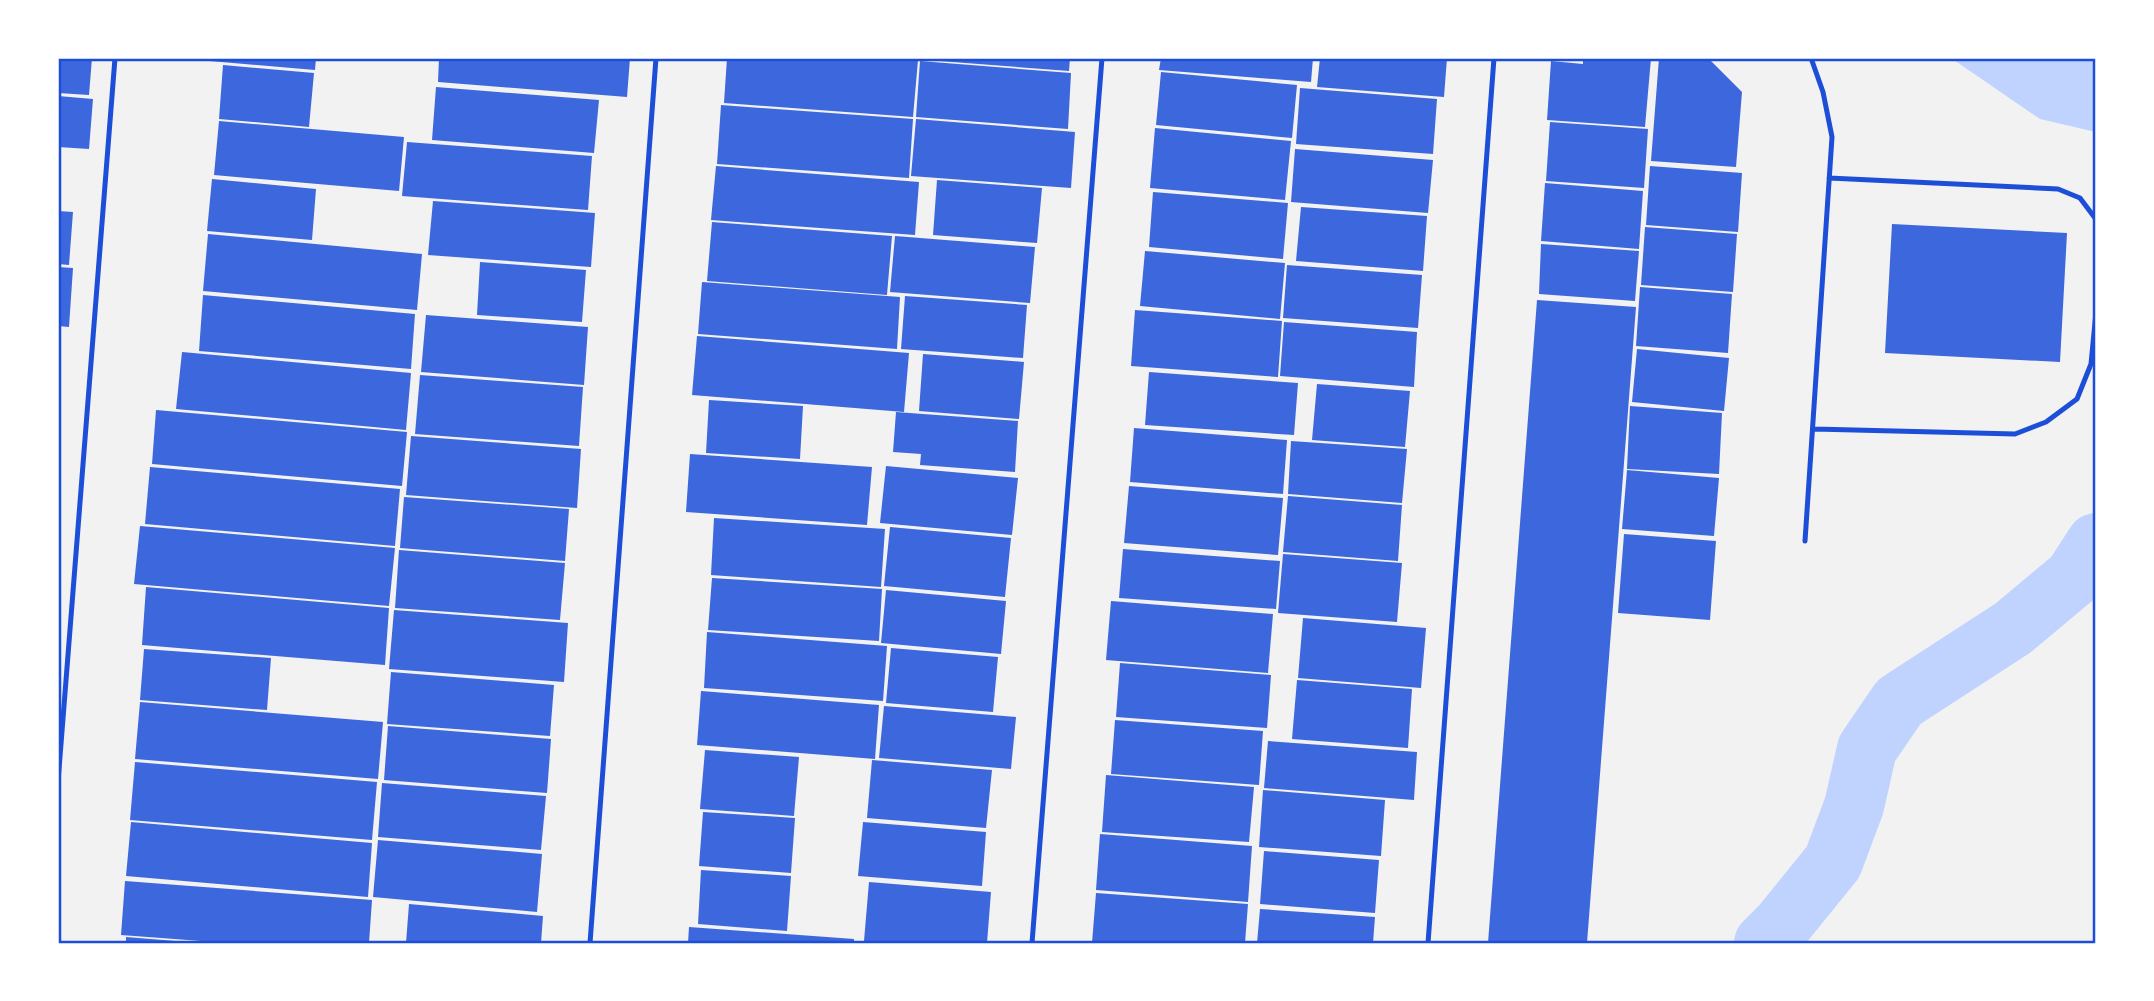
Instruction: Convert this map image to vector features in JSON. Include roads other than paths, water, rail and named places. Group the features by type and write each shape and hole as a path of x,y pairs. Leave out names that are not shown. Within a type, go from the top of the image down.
{"lane":[{"path":"58,782 115,58"},
{"path":"590,943 656,58"},
{"path":"1032,943 1102,58"},
{"path":"1428,943 1494,58"},
{"path":"1805,541 1832,136 1824,92 1811,58"},
{"path":"1829,178 2058,190 2080,198 2096,222"},
{"path":"1814,429 2015,434 2046,422 2077,399 2091,364 2096,312"}],"water":[{"path":"1951,58 2096,58 2096,132 2040,119"}],"waterway":[{"path":"1764,943 1833,862 1854,806 1867,749 1899,702 2013,628 2074,577 2096,543"}]}
